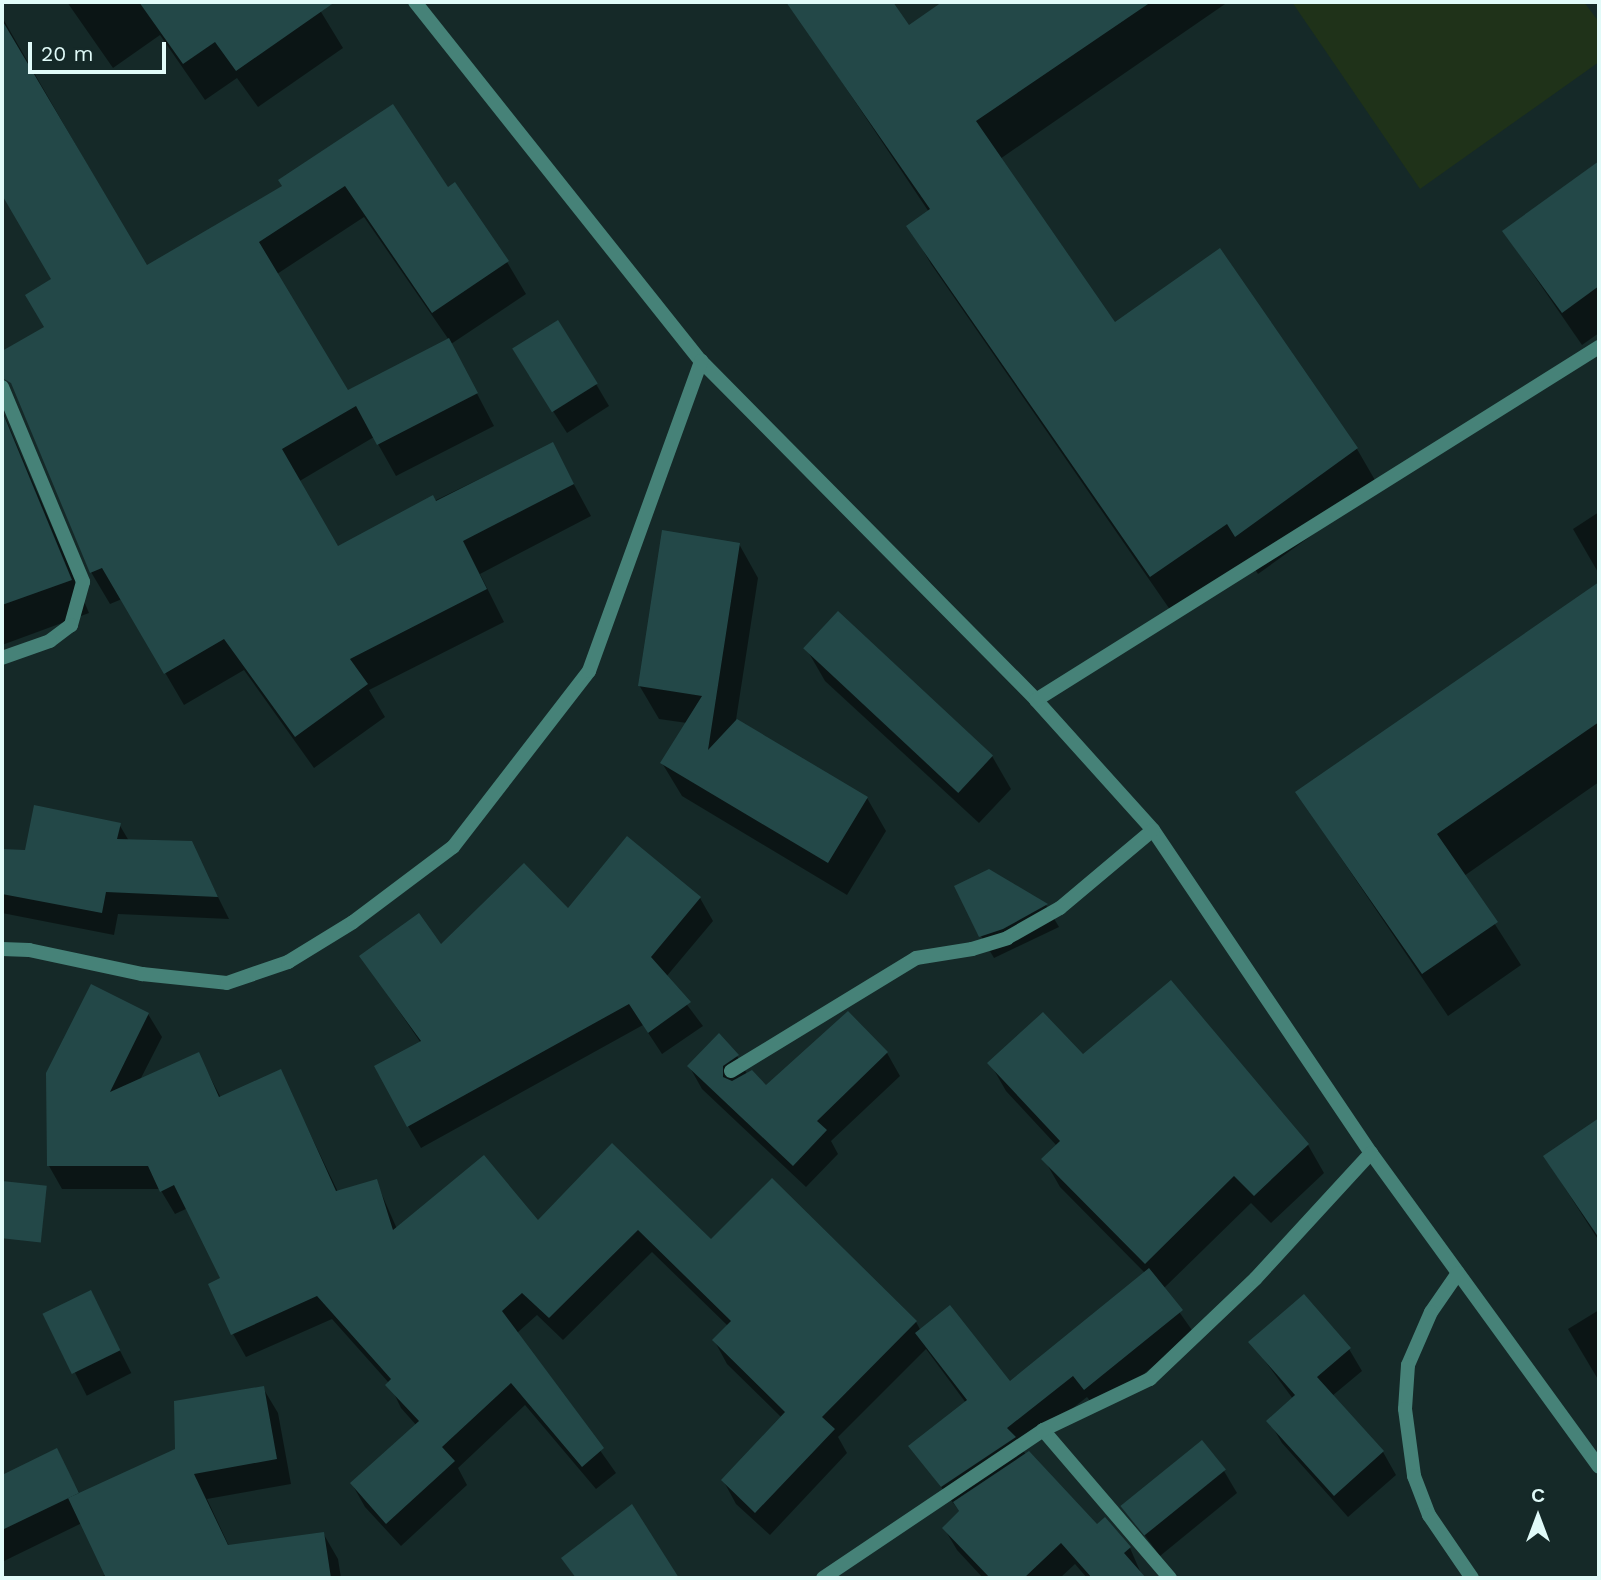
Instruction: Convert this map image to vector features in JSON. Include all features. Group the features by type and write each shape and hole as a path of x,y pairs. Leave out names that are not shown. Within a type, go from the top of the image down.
{"street":[{"path":"415,2 701,360 1036,700 1153,830 1371,1153 1599,1466"},
{"path":"1036,700 1599,347"},
{"path":"2,949 227,983 288,962 353,922 453,847 589,671 701,360"},
{"path":"2,387 83,582 71,625 50,641 2,658"},
{"path":"731,1071 916,958 972,949 1018,932 1060,908 1153,830"},
{"path":"823,1578 1043,1430 1150,1379 1256,1278 1371,1153"},
{"path":"1458,1273 1431,1312 1408,1365 1405,1409 1414,1476 1422,1495 1472,1578"},
{"path":"1043,1430 1170,1578"}],"green space":[{"path":"1292,2 1584,2 1599,22 1599,62 1420,189"}],"building":[{"path":"139,2 335,2 236,71 215,42 183,64"},
{"path":"786,2 893,2 909,25 942,2 1151,2 976,121 1115,322 1220,248 1358,448 1235,537 1227,524 1150,577 906,226 930,209"},
{"path":"2,20 147,265 282,186 278,180 393,104 448,187 455,182 509,261 432,313 345,186 259,242 348,390 449,338 478,393 377,445 356,406 282,449 338,546 433,495 436,501 553,442 574,484 463,541 487,589 350,659 368,684 295,737 224,639 164,674 102,568 90,573 11,383 2,378 2,351 44,327 25,295 51,279 2,195"},
{"path":"1599,161 1599,286 1562,313 1502,231"},
{"path":"558,320 598,384 552,412 512,349"},
{"path":"2,411 72,580 2,605"},
{"path":"662,530 740,543 708,750 737,719 868,797 828,863 660,763 702,696 638,686"},
{"path":"1599,582 1599,722 1437,834 1498,922 1422,974 1295,792"},
{"path":"838,611 993,756 958,793 803,648"},
{"path":"34,805 121,823 117,839 192,841 218,897 106,892 102,913 2,894 2,849 25,850"},
{"path":"627,836 701,897 651,957 691,1002 648,1033 629,1004 407,1127 374,1066 421,1041 359,956 419,913 441,944 524,863 568,908"},
{"path":"989,869 1048,904 1003,929 979,937 954,886"},
{"path":"1171,980 1309,1144 1254,1196 1234,1176 1145,1264 1041,1159 1060,1141 987,1063 1043,1012 1083,1054"},
{"path":"91,984 149,1013 110,1092 199,1052 219,1097 281,1069 336,1191 377,1179 393,1230 484,1155 538,1220 612,1143 711,1239 772,1178 917,1321 822,1417 835,1429 755,1513 721,1480 785,1412 712,1340 731,1321 638,1230 549,1318 522,1293 502,1311 604,1448 582,1467 511,1383 442,1447 455,1461 386,1524 350,1483 419,1421 385,1385 391,1379 317,1296 231,1335 208,1284 220,1278 174,1185 160,1192 148,1166 47,1166 46,1073"},
{"path":"848,1011 888,1052 817,1121 827,1130 793,1166 687,1066 719,1033 739,1055 723,1066 723,1077 732,1081 752,1070 766,1085"},
{"path":"1599,1118 1599,1238 1543,1156"},
{"path":"2,1181 47,1186 41,1242 2,1238"},
{"path":"1149,1268 1183,1310 1084,1390 1073,1376 1007,1428 1016,1437 941,1487 908,1446 967,1400 915,1333 950,1305 1010,1381"},
{"path":"91,1290 120,1350 72,1374 42,1314"},
{"path":"1304,1294 1351,1348 1317,1377 1384,1451 1334,1496 1266,1421 1295,1395 1248,1342"},
{"path":"264,1386 277,1459 194,1474 228,1545 324,1532 331,1578 106,1578 68,1498 175,1449 174,1401"},
{"path":"1202,1440 1226,1470 1144,1536 1120,1506"},
{"path":"57,1448 79,1493 2,1530 2,1475"},
{"path":"1029,1451 1097,1524 1105,1517 1131,1547 1124,1553 1146,1578 1092,1578 1061,1543 1024,1578 990,1578 942,1528 959,1511 953,1502"},
{"path":"632,1504 679,1578 576,1578 561,1558"}]}
